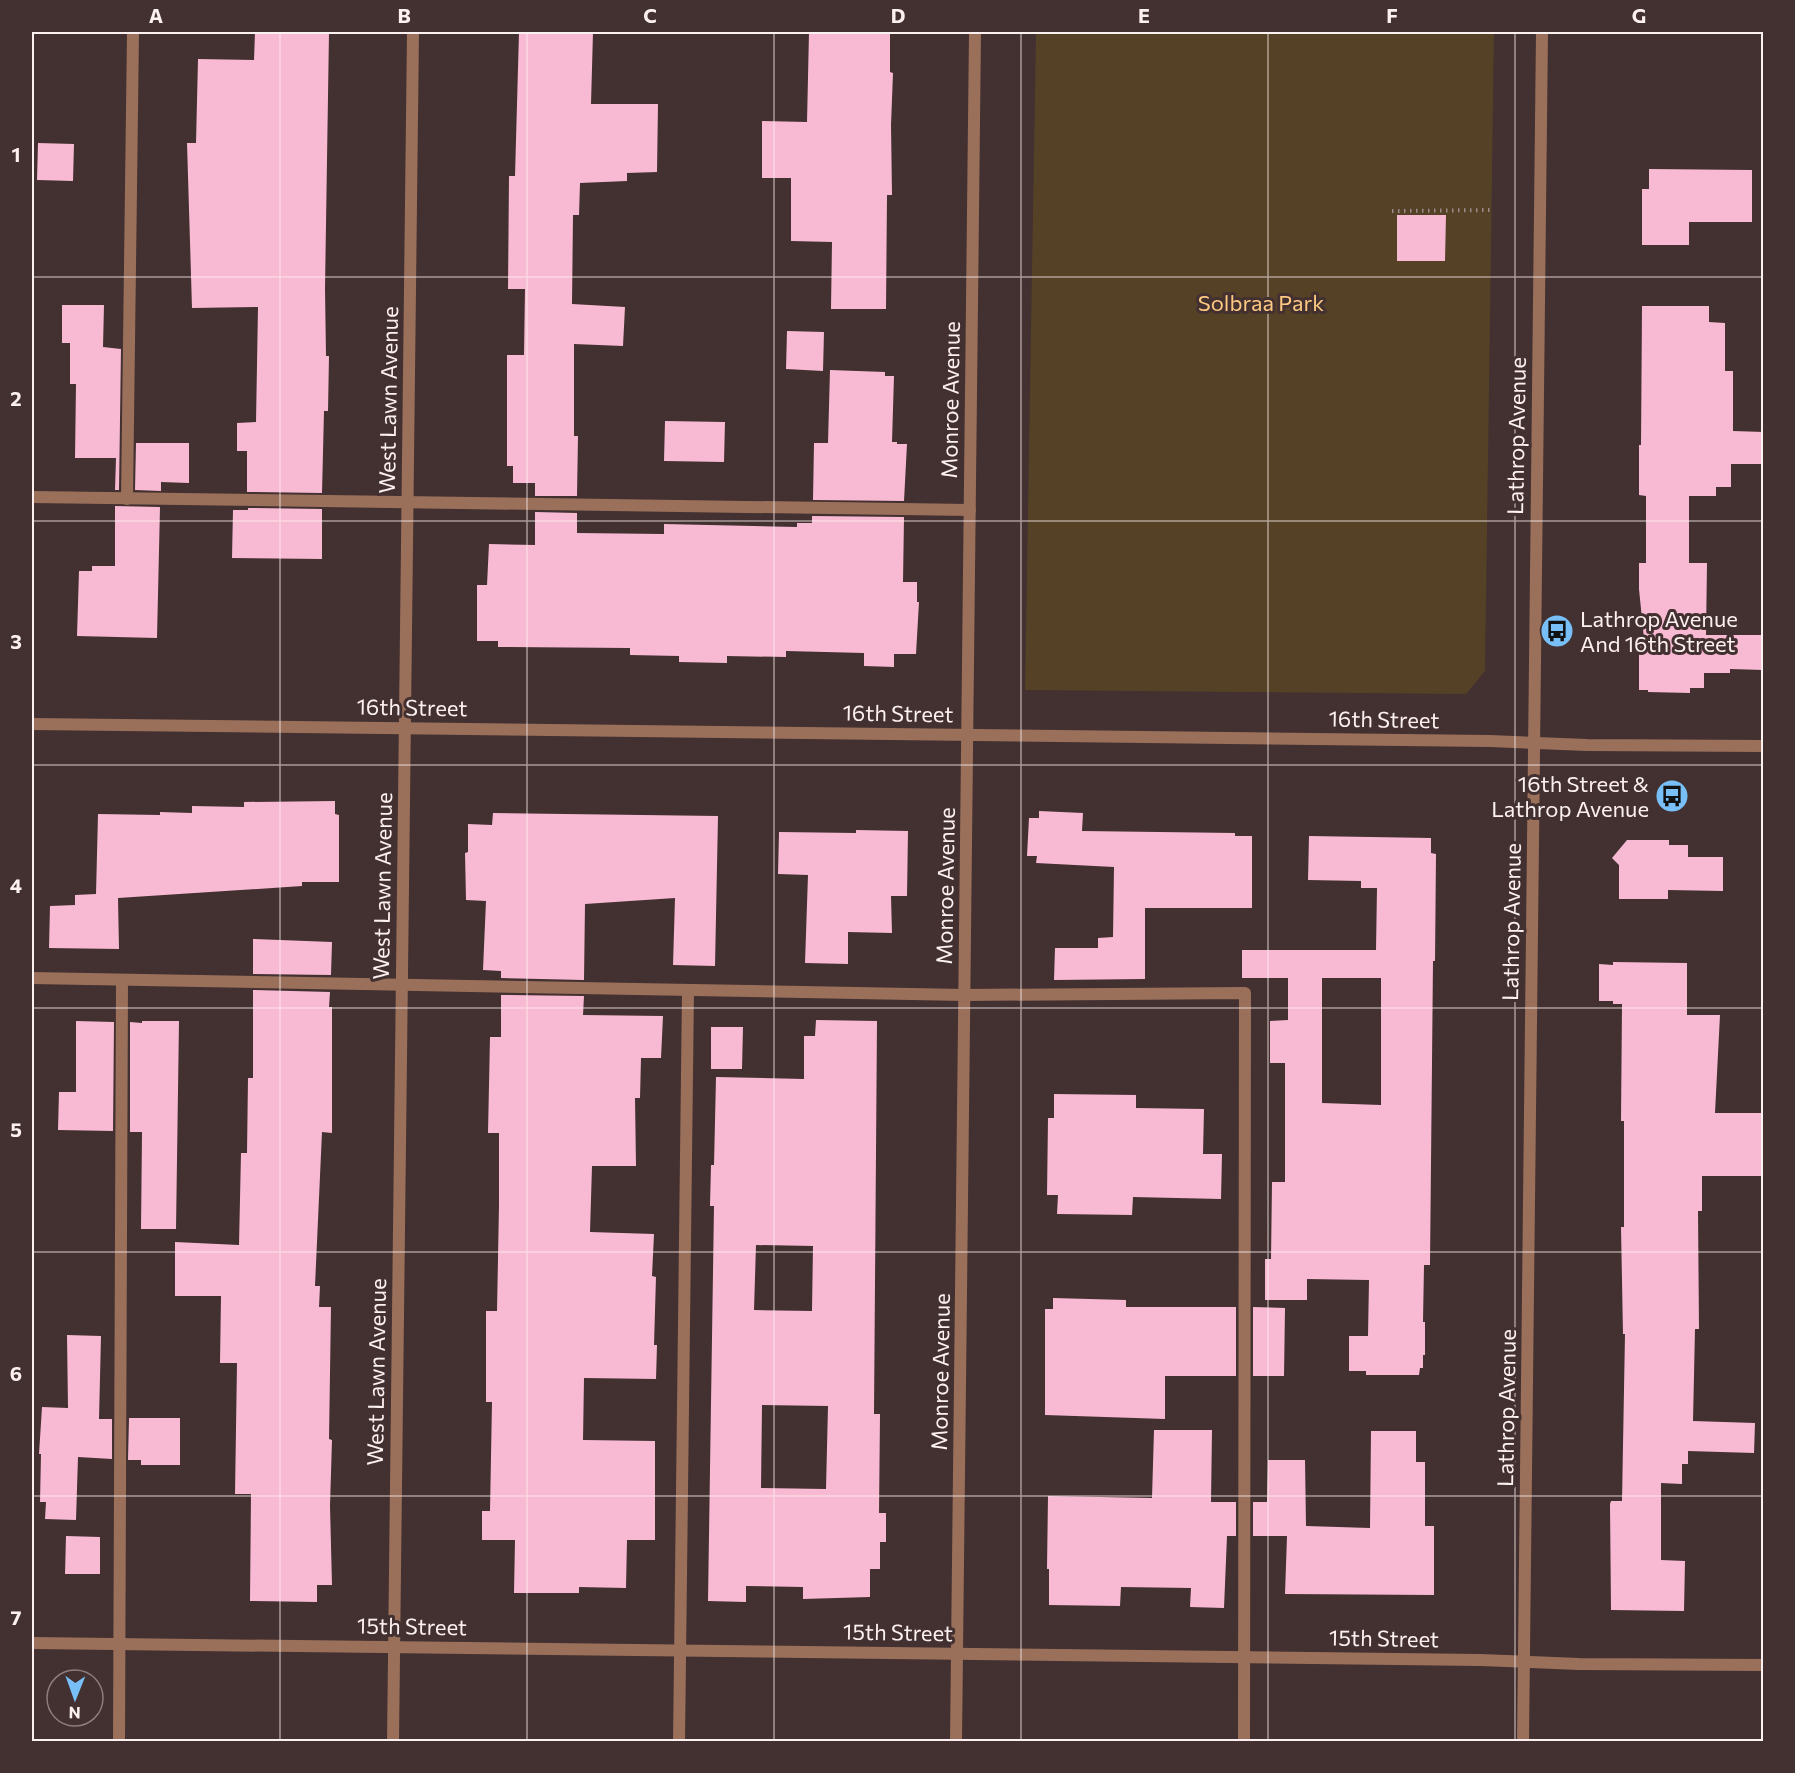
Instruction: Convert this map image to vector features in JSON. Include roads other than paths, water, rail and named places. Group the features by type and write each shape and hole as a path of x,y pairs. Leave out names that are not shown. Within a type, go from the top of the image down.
{"street":[{"path":"127,499 133,32"},
{"name":"West Lawn Avenue","path":"393,1742 413,32"},
{"name":"Monroe Avenue","path":"956,1742 975,32"},
{"name":"Lathrop Avenue","path":"1523,1742 1542,32"},
{"path":"32,497 407,504 970,510"},
{"name":"16th Street","path":"32,724 1764,746"},
{"path":"32,978 965,995 1245,993 1244,1742"},
{"path":"119,1742 122,980"},
{"path":"679,1742 688,990"},
{"name":"15th Street","path":"32,1643 1764,1665"}],"place":[{"name":"Lathrop Avenue And 16th Street","path":"1557,631"},
{"name":"16th Street & Lathrop Avenue","path":"1672,796"}],"park label":[{"name":"Solbraa Park","path":"1261,302"}]}
